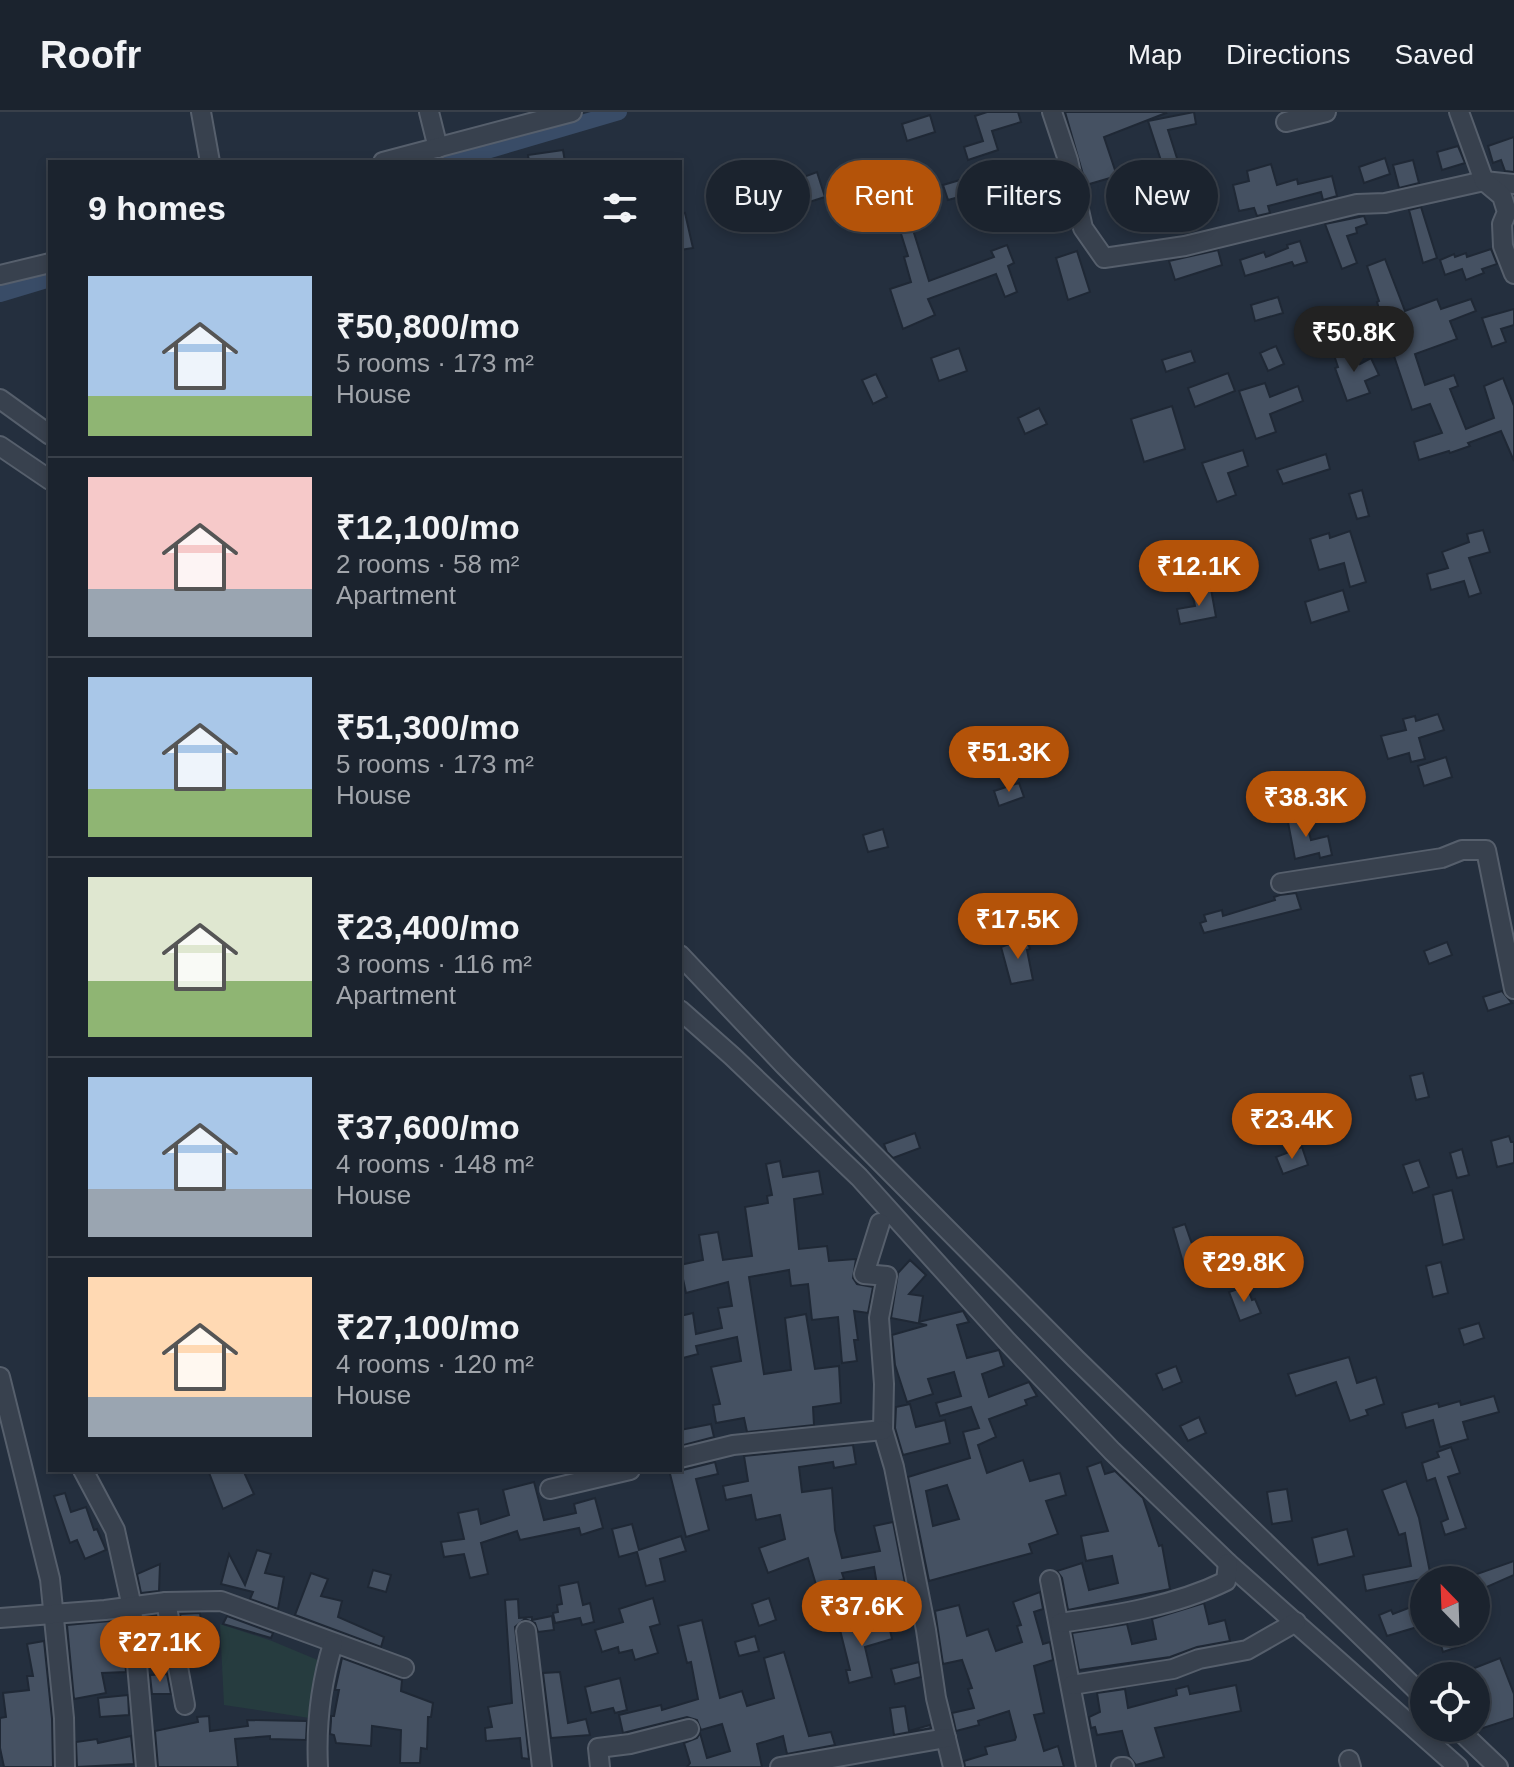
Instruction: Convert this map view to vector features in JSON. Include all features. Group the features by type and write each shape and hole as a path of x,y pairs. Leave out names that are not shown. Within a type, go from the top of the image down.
{"street":[{"path":"201,112 210,160"},
{"path":"429,112 438,148"},
{"path":"391,160 572,112"},
{"path":"1052,112 1068,160 1083,228 1104,258 1185,246 1357,204 1385,203 1484,181 1514,184"},
{"path":"1286,122 1326,112"},
{"path":"1459,112 1484,181 1502,196 1507,212 1502,224 1503,246 1514,274"},
{"path":"0,275 48,263"},
{"path":"0,399 48,434"},
{"path":"0,446 48,479"},
{"path":"1281,883 1442,858 1462,850 1486,850 1514,989"},
{"path":"682,957 784,1065 1076,1359 1410,1683"},
{"path":"682,1012 859,1177 1008,1342 1112,1451 1228,1563 1458,1767"},
{"path":"880,1223 864,1274 887,1276 879,1318 884,1384 883,1430 897,1480 936,1698 953,1767"},
{"path":"1,1386 50,1579 64,1718 65,1767"},
{"path":"682,1458 733,1445 883,1430"},
{"path":"84,1472 115,1530 132,1607 146,1767"},
{"path":"550,1489 622,1472"},
{"path":"1060,1623 1114,1615 1201,1593 1226,1581 1228,1563"},
{"path":"1050,1580 1086,1767"},
{"path":"0,1618 166,1602 221,1601 404,1668"},
{"path":"166,1602 185,1705"},
{"path":"1072,1685 1173,1669 1199,1659 1247,1650 1296,1622"},
{"path":"526,1631 542,1767"},
{"path":"318,1767 316,1732 322,1709 325,1671 333,1644"},
{"path":"600,1767 598,1748 630,1744 689,1729"},
{"path":"780,1767 946,1738"},
{"path":"1472,1742 1498,1767"}],"green space":[{"path":"220,1624 320,1661 316,1719 224,1705"}],"building":[{"path":"987,112 1018,112 1021,122 992,131 998,150 968,160 964,147 983,141 975,116"},
{"path":"1065,112 1166,113 1104,137 1112,160 1106,160 1106,179 1090,184 1090,160 1079,160"},
{"path":"1194,112 1196,124 1168,130 1178,160 1161,160 1148,121"},
{"path":"930,115 935,132 907,141 902,124"},
{"path":"1514,137 1514,172 1505,171 1501,160 1493,163 1488,146"},
{"path":"1458,146 1465,163 1442,170 1437,152"},
{"path":"563,150 565,160 529,160 528,155"},
{"path":"1385,158 1390,174 1364,183 1359,167"},
{"path":"1413,160 1419,183 1399,188 1393,165"},
{"path":"1271,164 1277,185 1297,179 1298,184 1332,176 1337,196 1323,200 1321,192 1268,206 1270,213 1257,216 1254,208 1239,211 1233,185 1249,181 1247,171"},
{"path":"817,172 825,197 810,202 810,175"},
{"path":"957,181 957,198 948,200 943,185"},
{"path":"1421,207 1437,258 1423,263 1409,210"},
{"path":"685,213 693,248 682,250 682,214"},
{"path":"1364,216 1367,224 1356,228 1357,233 1347,236 1357,263 1342,269 1325,224"},
{"path":"900,232 914,232 929,281 994,257 991,251 1007,245 1014,263 1008,266 1017,292 1005,297 996,274 928,299 935,315 903,329 890,289 911,282 904,257 908,256"},
{"path":"1300,241 1307,262 1294,266 1292,262 1245,276 1240,260 1264,252 1266,257"},
{"path":"1491,249 1497,264 1482,269 1484,273 1466,280 1462,269 1445,275 1440,260 1454,254 1455,257 1466,253 1467,257"},
{"path":"1218,250 1222,265 1175,280 1169,261"},
{"path":"1077,251 1090,292 1068,300 1056,258"},
{"path":"1385,259 1405,311 1437,299 1441,309 1471,299 1476,311 1450,321 1457,339 1415,354 1425,385 1454,375 1458,386 1450,389 1466,429 1494,418 1484,386 1503,378 1514,406 1514,461 1501,431 1468,443 1470,446 1419,460 1414,442 1442,433 1430,404 1412,410 1386,332 1367,266"},
{"path":"1278,297 1283,313 1255,321 1251,305"},
{"path":"1514,309 1514,325 1501,329 1506,342 1492,347 1482,318"},
{"path":"1276,346 1284,364 1268,371 1260,353"},
{"path":"959,348 967,371 939,381 931,358"},
{"path":"1355,349 1360,364 1371,358 1379,375 1365,381 1370,393 1347,401 1335,368 1338,367 1334,355"},
{"path":"1191,351 1195,362 1166,372 1162,360"},
{"path":"1228,373 1235,391 1195,407 1188,388"},
{"path":"876,374 887,397 873,404 862,380"},
{"path":"1265,383 1270,397 1298,386 1303,401 1270,414 1276,432 1256,439 1239,391"},
{"path":"1172,406 1185,449 1144,462 1131,419"},
{"path":"1039,408 1047,424 1025,434 1018,418"},
{"path":"1243,450 1248,466 1228,473 1236,495 1217,502 1202,463"},
{"path":"1326,454 1330,469 1283,484 1277,470"},
{"path":"1362,490 1369,516 1357,519 1349,494"},
{"path":"1483,530 1490,552 1469,558 1481,593 1469,597 1464,581 1431,590 1427,574 1448,568 1442,552 1469,542 1467,534"},
{"path":"1350,531 1366,582 1350,587 1344,563 1319,570 1310,539 1329,533 1330,538"},
{"path":"1211,589 1216,617 1180,624 1177,609 1195,606 1192,593"},
{"path":"1343,590 1349,611 1311,623 1305,602"},
{"path":"1438,714 1444,730 1419,738 1425,759 1411,762 1409,753 1388,759 1381,736 1406,730 1403,719 1415,716 1416,721"},
{"path":"1446,757 1452,777 1424,786 1418,766"},
{"path":"1019,783 1024,797 999,806 994,791"},
{"path":"1303,812 1311,840 1328,836 1332,855 1320,858 1319,853 1295,859 1287,817"},
{"path":"883,829 888,847 868,852 863,835"},
{"path":"1296,893 1301,909 1204,933 1200,923 1206,921 1204,915 1222,910 1223,916 1275,900 1274,897 1280,895"},
{"path":"1026,938 1033,980 1011,984 1001,947"},
{"path":"1447,942 1452,955 1429,964 1424,951"},
{"path":"1502,991 1512,1003 1488,1011 1483,997"},
{"path":"1423,1073 1429,1097 1416,1100 1410,1076"},
{"path":"1324,1105 1330,1120 1337,1118 1341,1131 1318,1137 1313,1108"},
{"path":"915,1133 920,1148 893,1158 887,1152 884,1144"},
{"path":"1509,1136 1514,1142 1514,1163 1497,1167 1491,1141"},
{"path":"1302,1147 1308,1165 1283,1174 1276,1157"},
{"path":"1462,1149 1469,1175 1457,1178 1450,1153"},
{"path":"1419,1160 1429,1187 1413,1193 1403,1165"},
{"path":"780,1161 783,1177 819,1171 823,1194 794,1199 799,1249 827,1246 829,1261 856,1259 853,1278 857,1284 873,1287 868,1313 854,1311 857,1361 842,1363 838,1317 812,1320 808,1284 791,1286 789,1270 749,1277 764,1374 791,1370 785,1318 806,1314 815,1369 839,1366 841,1403 813,1407 814,1425 747,1432 744,1418 716,1423 713,1405 720,1404 711,1367 741,1361 737,1337 696,1346 698,1354 683,1358 682,1355 682,1316 693,1313 696,1334 722,1328 718,1308 732,1306 728,1282 686,1293 682,1265 703,1260 699,1235 718,1232 723,1260 752,1256 745,1207 768,1203 767,1196 772,1195 766,1164"},
{"path":"1452,1190 1464,1239 1443,1245 1433,1195"},
{"path":"1185,1224 1192,1244 1213,1237 1219,1254 1184,1266 1173,1228"},
{"path":"910,1260 926,1275 909,1294 923,1296 919,1322 963,1311 969,1322 957,1325 967,1358 999,1350 1004,1366 982,1374 989,1397 1029,1382 1037,1396 1025,1400 1027,1405 989,1419 996,1437 978,1445 987,1473 1023,1460 1030,1481 1060,1473 1066,1495 1046,1501 1058,1534 1029,1544 1032,1553 929,1581 908,1477 970,1458 963,1432 979,1428 971,1407 940,1416 936,1403 961,1396 954,1372 928,1379 933,1394 907,1402 895,1365 892,1335 927,1325 891,1318 898,1273","holes":["947,1485 959,1519 933,1526 926,1491"]},
{"path":"1441,1262 1448,1293 1433,1297 1426,1266"},
{"path":"1247,1286 1261,1313 1240,1321 1229,1292"},
{"path":"1479,1323 1484,1338 1464,1345 1459,1329"},
{"path":"1349,1357 1357,1383 1376,1377 1384,1404 1366,1410 1368,1415 1350,1421 1336,1382 1296,1396 1288,1374"},
{"path":"1176,1366 1182,1382 1163,1390 1156,1374"},
{"path":"1494,1396 1499,1412 1463,1422 1468,1439 1440,1447 1433,1420 1406,1428 1402,1413 1438,1403 1439,1407 1460,1401 1461,1405"},
{"path":"910,1404 916,1427 945,1420 950,1443 903,1455 895,1428 896,1407"},
{"path":"1199,1417 1206,1433 1188,1441 1180,1426"},
{"path":"711,1424 714,1437 682,1445 682,1430"},
{"path":"853,1445 856,1464 834,1468 833,1462 799,1467 802,1492 832,1488 835,1530 842,1558 880,1551 874,1526 893,1522 906,1588 894,1591 901,1617 883,1621 874,1567 842,1573 844,1579 817,1588 808,1558 768,1573 759,1548 785,1539 780,1515 756,1520 751,1495 726,1500 723,1486 748,1481 744,1456"},
{"path":"1451,1447 1460,1473 1448,1477 1466,1528 1445,1535 1441,1522 1448,1519 1435,1478 1427,1481 1422,1463 1439,1457 1437,1452"},
{"path":"715,1462 718,1474 696,1479 709,1530 686,1537 670,1472"},
{"path":"1101,1462 1105,1474 1115,1471 1143,1498 1159,1546 1162,1545 1170,1589 1068,1610 1062,1578 1057,1571 1082,1563 1089,1590 1118,1583 1112,1556 1086,1561 1081,1536 1108,1531 1087,1467"},
{"path":"209,1472 244,1472 254,1494 223,1509"},
{"path":"1406,1481 1419,1518 1429,1566 1411,1566 1405,1533 1399,1535 1382,1490"},
{"path":"534,1482 544,1520 576,1513 574,1504 595,1498 603,1528 581,1535 579,1528 520,1540 517,1531 481,1543 488,1574 470,1578 464,1554 444,1557 441,1542 464,1539 458,1513 478,1509 481,1524 509,1515 503,1490"},
{"path":"1287,1489 1292,1521 1272,1524 1267,1492"},
{"path":"65,1493 71,1512 86,1507 94,1530 97,1529 106,1550 85,1559 77,1540 70,1543 54,1496"},
{"path":"632,1524 639,1550 681,1536 686,1551 660,1559 665,1581 646,1586 637,1552 619,1557 612,1529"},
{"path":"1347,1529 1354,1556 1318,1565 1312,1538"},
{"path":"257,1550 271,1554 265,1573 284,1577 278,1609 250,1599 253,1592 221,1584 229,1554 245,1585"},
{"path":"1514,1561 1514,1575 1490,1586 1490,1569"},
{"path":"160,1564 159,1591 141,1593 137,1574"},
{"path":"1410,1566 1410,1582 1366,1591 1363,1575"},
{"path":"373,1570 391,1575 386,1592 368,1587"},
{"path":"311,1573 328,1579 321,1596 342,1601 338,1617 384,1637 381,1647 295,1615"},
{"path":"578,1582 583,1605 590,1603 594,1622 582,1625 580,1618 555,1623 553,1613 558,1612 557,1605 562,1604 559,1586"},
{"path":"1040,1592 1043,1609 1034,1612 1043,1644 1050,1642 1053,1660 1034,1666 1044,1713 1034,1715 1044,1751 1058,1746 1064,1767 965,1767 964,1761 987,1754 985,1747 1015,1740 1016,1737 1009,1711 978,1721 979,1725 956,1731 952,1713 974,1708 968,1689 972,1688 962,1660 943,1664 935,1611 959,1605 967,1636 988,1629 996,1651 1022,1642 1017,1626 1021,1625 1013,1602"},
{"path":"653,1598 660,1624 650,1627 658,1653 635,1660 632,1650 619,1653 618,1647 602,1652 595,1630 623,1622 619,1609"},
{"path":"769,1598 776,1620 759,1626 752,1604"},
{"path":"518,1599 519,1618 532,1617 532,1620 552,1616 554,1630 538,1632 535,1623 525,1619 515,1627 529,1759 522,1758 520,1738 486,1741 485,1728 492,1727 488,1707 512,1703 505,1600"},
{"path":"1204,1603 1209,1624 1225,1620 1230,1641 1197,1647 1170,1657 1079,1670 1072,1633 1127,1624 1132,1644 1156,1639 1152,1619"},
{"path":"1410,1607 1410,1629 1387,1636 1379,1615 1391,1610 1393,1614"},
{"path":"200,1613 202,1630 214,1628 216,1644 186,1647 180,1614"},
{"path":"156,1615 159,1650 148,1650 145,1617"},
{"path":"227,1616 273,1633 271,1638 223,1624"},
{"path":"121,1620 126,1672 102,1673 106,1693 74,1699 67,1625"},
{"path":"702,1620 720,1698 742,1691 747,1706 774,1698 764,1658 784,1652 809,1736 831,1732 835,1745 787,1754 783,1736 757,1744 762,1767 687,1767 690,1763 684,1743 697,1738 700,1733 707,1758 730,1751 722,1724 701,1730 697,1720 687,1717 623,1733 619,1715 661,1705 662,1710 698,1699 691,1662 687,1663 678,1626"},
{"path":"888,1621 892,1639 865,1647 872,1677 849,1683 846,1670 850,1670 839,1626 851,1623 853,1631"},
{"path":"755,1636 759,1651 739,1656 735,1642"},
{"path":"44,1641 52,1719 53,1767 4,1767 0,1748 0,1718 6,1717 3,1693 29,1690 27,1676 33,1676 27,1644"},
{"path":"1441,1646 1461,1646 1443,1652"},
{"path":"342,1658 402,1680 401,1691 433,1703 431,1717 428,1717 427,1749 421,1748 420,1763 400,1763 401,1730 372,1726 371,1746 336,1743 334,1735 330,1734 331,1716 334,1716 339,1690 335,1690"},
{"path":"1500,1658 1514,1694 1514,1718 1490,1726 1490,1662"},
{"path":"919,1662 921,1677 895,1684 891,1669"},
{"path":"560,1672 568,1723 586,1719 590,1735 551,1738 543,1673"},
{"path":"167,1674 171,1694 152,1694 150,1675"},
{"path":"620,1678 627,1710 615,1713 613,1708 591,1713 585,1687"},
{"path":"1236,1685 1241,1711 1155,1728 1164,1757 1136,1765 1129,1756 1122,1731 1097,1735 1095,1727 1091,1728 1089,1717 1100,1712 1097,1693 1125,1689 1128,1708 1177,1695 1176,1689 1188,1686 1190,1694"},
{"path":"128,1695 129,1715 100,1717 98,1698"},
{"path":"905,1706 909,1731 930,1725 931,1728 894,1735 890,1708"},
{"path":"209,1716 210,1731 248,1726 247,1720 307,1721 306,1740 270,1739 270,1736 235,1739 238,1767 158,1767 155,1731 198,1722 197,1717"},
{"path":"131,1736 134,1764 77,1767 76,1742 97,1739 98,1743"}],"waterway":[{"path":"456,160 619,112"},
{"path":"0,294 48,280"}]}
